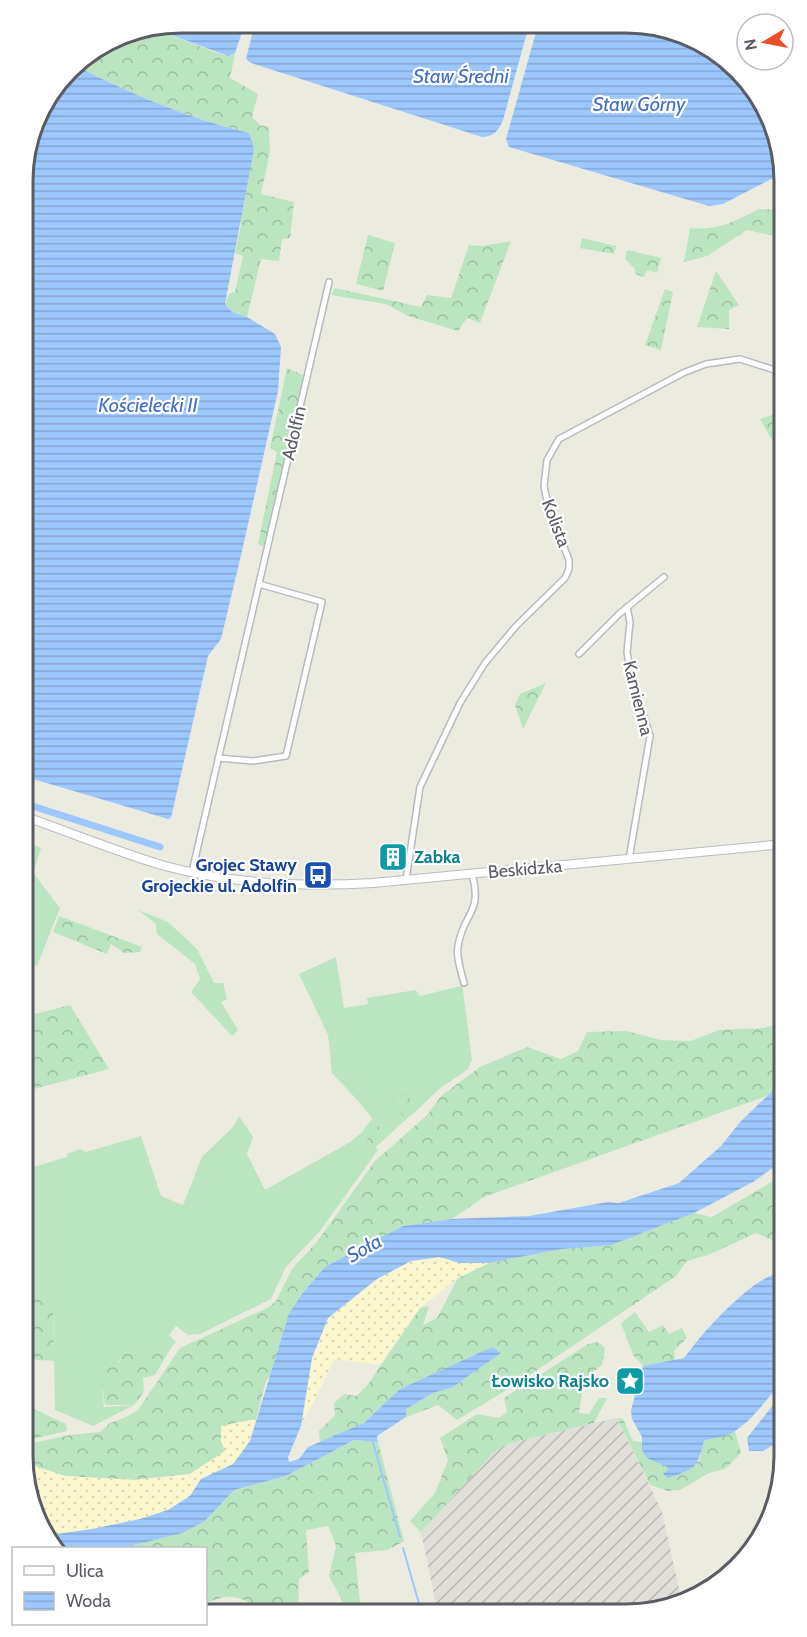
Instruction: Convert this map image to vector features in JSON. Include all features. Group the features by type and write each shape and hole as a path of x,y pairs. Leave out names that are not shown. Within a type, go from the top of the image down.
{"main road":[{"name":"Beskidzka","path":"33,820 153,862 192,872 251,880 320,884 406,880 774,845"}],"street":[{"name":"Adolfin","path":"192,872 329,282"},
{"name":"Kolista","path":"406,880 420,787 460,703 485,663 517,625 565,578 569,569 567,552 544,491 546,463 553,446 573,430 706,364 740,359 774,370"},
{"path":"579,654 627,607 664,577"},
{"path":"218,758 254,761 286,756 322,602 259,585"},
{"name":"Kamienna","path":"627,607 630,622 627,652 630,672 650,736 629,859"},
{"path":"464,983 457,956 458,944 476,906 472,874"}],"shaded area":[{"path":"617,1418 662,1512 680,1593 645,1603 626,1604 436,1604 421,1532 494,1452 507,1444"}],"green space":[{"path":"168,34 217,53 228,56 235,53 230,78 258,94 252,117 260,125 269,127 270,152 261,194 294,202 290,238 282,239 279,261 261,259 247,317 232,312 225,304 229,294 235,292 243,256 235,253 241,225 249,133 204,120 117,86 83,70 107,53 134,41"},
{"path":"759,209 774,210 774,233 770,235 747,230 707,256 684,262 690,228 709,228 734,221"},
{"path":"368,235 395,243 383,291 356,284"},
{"path":"582,238 616,246 614,254 580,248"},
{"path":"511,241 480,323 467,318 458,331 408,316 386,304 331,295 335,288 421,307 427,295 451,298 469,245 482,246"},
{"path":"627,250 661,258 657,273 647,270 644,277 635,274 635,269 625,259"},
{"path":"716,271 739,305 729,310 729,329 697,327"},
{"path":"665,289 673,292 661,350 645,345"},
{"path":"287,368 305,376 265,547 258,544 277,452 270,448"},
{"path":"774,414 774,444 760,419"},
{"path":"546,683 523,729 515,705 520,694"},
{"path":"33,845 41,848 33,868"},
{"path":"33,873 60,908 37,966 33,964"},
{"path":"138,910 168,922 197,949 214,983 223,983 227,999 221,1002 238,1030 232,1036 191,992 200,979 195,964 157,934 156,924"},
{"path":"59,916 142,947 140,952 124,953 111,944 107,954 53,932"},
{"path":"336,957 344,1008 368,1004 367,998 416,990 419,996 462,986 472,1060 468,1069 438,1090 414,1113 407,1088 397,1090 403,1122 387,1137 332,1073 328,1035 299,974"},
{"path":"70,1005 109,1069 33,1089 33,1014"},
{"path":"774,1025 774,1089 767,1096 484,1197 452,1219 403,1226 266,1381 256,1419 221,1426 221,1441 226,1451 190,1474 134,1480 65,1476 34,1466 33,1443 70,1435 100,1432 110,1423 138,1410 180,1348 269,1307 276,1301 292,1269 316,1243 375,1161 427,1115 441,1096 480,1067 527,1047 561,1059 578,1051 587,1032 627,1031 661,1040 691,1041 719,1030 764,1028"},
{"path":"407,1088 414,1113 403,1122 397,1090"},
{"path":"239,1116 253,1137 247,1154 265,1190 350,1142 362,1132 378,1150 320,1231 286,1267 271,1299 200,1334 188,1335 176,1326 169,1335 176,1342 171,1348 124,1353 102,1386 104,1407 134,1405 93,1426 55,1410 53,1297 33,1293 33,1167 67,1157 67,1154 80,1149 86,1152 141,1136 161,1196 183,1205 202,1157 234,1126"},
{"path":"372,1118 387,1137 375,1148 362,1132"},
{"path":"774,1180 774,1241 756,1233 708,1255 687,1261 676,1276 515,1385 457,1420 438,1405 406,1417 406,1409 433,1393 453,1387 501,1353 492,1347 401,1389 364,1423 320,1444 319,1431 335,1415 334,1403 344,1394 356,1396 366,1387 420,1308 429,1306 423,1325 437,1318 458,1278 489,1263 562,1249 611,1244 694,1213 712,1217"},
{"path":"33,1293 53,1297 54,1361 33,1360"},
{"path":"635,1312 649,1332 663,1325 669,1334 682,1328 687,1338 674,1351 675,1361 643,1366 633,1355 621,1323"},
{"path":"598,1342 605,1348 602,1365 584,1379 579,1413 589,1414 599,1398 607,1398 594,1423 507,1444 494,1452 421,1532 410,1521 435,1493 448,1460 440,1438 477,1414 499,1418 507,1412 504,1398 588,1344"},
{"path":"171,1348 155,1375 143,1378 144,1392 134,1405 105,1405 102,1386 105,1370 119,1362 124,1353"},
{"path":"33,1408 66,1424 67,1431 33,1439"},
{"path":"617,1418 623,1419 633,1441 642,1442 642,1450 647,1457 667,1467 668,1470 699,1461 704,1441 735,1431 741,1453 725,1469 709,1473 680,1490 668,1491 650,1485"},
{"path":"354,1440 378,1442 404,1541 388,1550 355,1553 360,1604 344,1604 329,1576 336,1546 328,1526 306,1530 309,1572 299,1579 298,1604 252,1604 234,1597 207,1603 207,1547 125,1547 205,1521 234,1490 286,1476"}],"sand":[{"path":"440,1257 459,1263 489,1263 458,1278 420,1308 380,1365 335,1359 301,1426 312,1358 328,1318 377,1279 411,1261"},
{"path":"256,1419 249,1441 237,1461 226,1470 203,1478 191,1496 180,1504 164,1512 124,1524 56,1534 41,1503 34,1466 65,1476 134,1480 190,1474 225,1451 221,1441 221,1426"}],"water":[{"path":"242,33 235,53 228,56 168,34"},
{"name":"Staw Średni","path":"252,33 527,33 503,120 496,132 482,137 251,63 246,59"},
{"name":"Staw Górny","path":"536,33 635,33 655,36 691,48 724,70 737,83 759,116 766,134 773,162 774,178 723,204 709,206 509,147 506,139"},
{"name":"Kościelecki II","path":"83,70 160,104 249,133 254,149 225,304 232,312 247,317 275,334 281,347 278,391 221,639 208,656 171,818 33,779 33,172 44,124 58,99"},
{"name":"Soła","path":"774,1090 774,1167 753,1182 694,1213 611,1245 562,1249 489,1263 459,1263 440,1257 411,1261 377,1279 328,1318 312,1358 301,1426 288,1457 289,1462 299,1459 308,1447 364,1423 400,1389 492,1347 501,1353 453,1387 433,1393 406,1409 406,1417 377,1436 378,1442 354,1440 286,1476 234,1490 205,1521 182,1533 126,1547 65,1547 58,1538 56,1534 140,1519 168,1510 190,1496 201,1479 233,1464 250,1441 289,1314 302,1294 325,1267 403,1226 452,1219 529,1216 608,1202 619,1203 679,1183 721,1146 740,1122"},
{"path":"774,1274 774,1392 742,1426 728,1435 704,1441 693,1467 668,1478 663,1474 668,1470 667,1467 647,1458 642,1450 642,1437 632,1419 631,1410 643,1366 684,1358 708,1328 756,1284"},
{"path":"773,1405 774,1445 763,1451 749,1451 747,1438"}],"waterway":[{"path":"33,806 160,847"},
{"path":"372,1439 400,1537"},
{"path":"403,1548 419,1604"}],"place":[{"name":"Zabka","path":"393,857"},
{"name":"Grojec Stawy Grojeckie ul. Adolfin","path":"318,875"},
{"name":"Łowisko Rajsko","path":"630,1381"}]}
